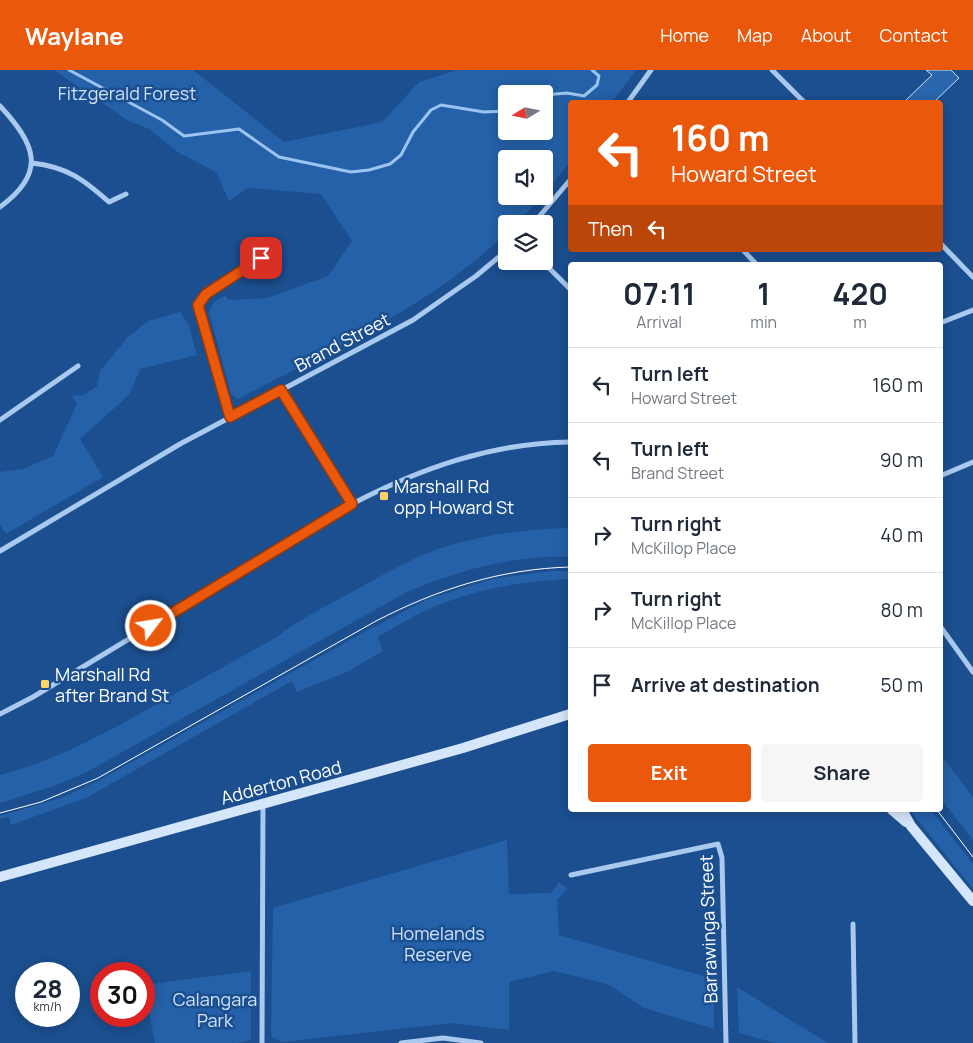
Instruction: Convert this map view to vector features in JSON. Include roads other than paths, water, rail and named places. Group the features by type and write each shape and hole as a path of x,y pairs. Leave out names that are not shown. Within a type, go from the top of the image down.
{"main road":[{"name":"Adderton Road","path":"0,877 463,748 568,715"},
{"path":"894,812 911,826"},
{"path":"903,812 911,826 973,901"}],"street":[{"path":"629,100 651,70"},
{"path":"772,70 802,100"},
{"path":"0,106 21,132 31,152 32,163 25,184 15,196 0,207"},
{"path":"32,163 52,166 75,174 109,202 126,194"},
{"path":"541,215 568,182"},
{"path":"943,246 973,277"},
{"path":"230,417 198,305 206,294 275,248"},
{"path":"745,252 754,262"},
{"name":"Brand Street","path":"0,552 180,444 413,320 476,276 498,258"},
{"path":"551,270 568,287"},
{"path":"943,322 973,310"},
{"path":"0,420 78,366"},
{"path":"281,390 352,504"},
{"path":"0,714 33,697 352,504 409,475 465,458 532,444 568,442"},
{"path":"943,475 973,462"},
{"path":"943,630 973,672"},
{"path":"262,1043 263,803"},
{"name":"Barrawinga Street","path":"572,875 718,844 722,858 726,1043"},
{"path":"853,924 856,1043"},
{"path":"401,1043 443,1041 481,1043"}],"waterway":[{"path":"69,70 162,120 184,136 239,129 279,157 351,172 369,170 390,164 401,155 413,132 431,110 441,105 484,112 498,111"},
{"path":"553,94 567,93 584,96 597,85 599,76 592,70"}],"tram line":[{"path":"0,813 41,802 98,778 376,621 423,599 446,590 494,577 519,572 568,567"},
{"path":"939,812 973,857"}],"place":[{"name":"Marshall Rd opp Howard St","path":"384,496"},
{"name":"Marshall Rd after Brand St","path":"45,684"}],"park label":[{"name":"Fitzgerald Forest","path":"127,93"},
{"name":"Homelands Reserve","path":"438,943"},
{"name":"Calangara Park","path":"215,1010"}]}
